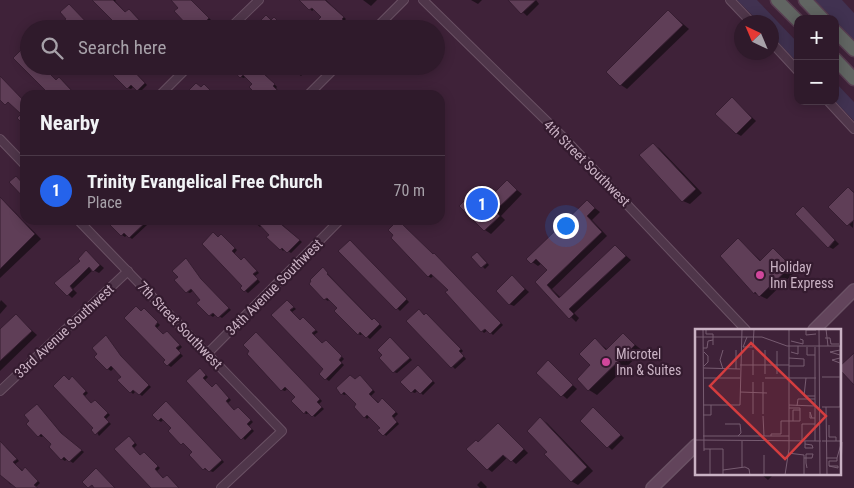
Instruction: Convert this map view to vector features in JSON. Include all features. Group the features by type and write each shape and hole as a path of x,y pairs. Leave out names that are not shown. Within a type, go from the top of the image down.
{"highway":[{"path":"777,0 794,17"},
{"path":"805,0 819,15"},
{"path":"839,35 854,50"},
{"path":"836,60 854,79"}],"main road":[{"path":"815,329 854,290"},
{"path":"652,488 695,446"}],"street":[{"path":"238,20 259,0"},
{"path":"384,20 404,0"},
{"name":"4th Street Southwest","path":"423,0 443,20"},
{"path":"730,0 744,15"},
{"name":"4th Street Southwest","path":"445,22 575,149 745,329"},
{"path":"779,50 794,66"},
{"path":"165,90 181,75"},
{"path":"313,90 328,75"},
{"path":"832,105 854,129"},
{"path":"0,139 20,160"},
{"name":"7th Street Southwest","path":"83,225 282,431 221,488"},
{"name":"34th Avenue Southwest","path":"208,354 335,225"},
{"name":"33rd Avenue Southwest","path":"0,391 128,271"}],"shaded area":[{"path":"737,0 757,0 771,15 752,15"},
{"path":"815,0 842,0 854,13 854,40 839,25 839,15 830,15"},
{"path":"779,23 794,39 794,59 779,43"},
{"path":"839,86 854,102 854,121 839,105"}],"building":[{"path":"92,0 113,0 125,12 129,9 139,20 112,20"},
{"path":"171,0 191,0 209,18 207,20 182,20 174,11 178,8"},
{"path":"299,0 325,0 344,17 343,20 318,20 321,17 312,8 309,10"},
{"path":"508,0 536,0 521,14"},
{"path":"69,4 84,20 65,20 66,19 60,12"},
{"path":"668,10 683,25 620,86 606,72"},
{"path":"266,15 271,20 261,20"},
{"path":"20,51 20,65 13,58"},
{"path":"30,75 51,75 56,80 59,77 71,90 45,90"},
{"path":"113,75 137,75 145,83 138,90 131,85 127,89"},
{"path":"243,75 265,75 275,84 273,86 277,90 252,90 249,87 252,84"},
{"path":"0,76 20,97 20,113 8,102 5,105 0,100"},
{"path":"196,83 201,87 204,84 210,90 189,90"},
{"path":"732,97 752,118 736,134 715,114"},
{"path":"653,143 696,189 682,202 639,155"},
{"path":"16,176 20,180 20,194 9,182"},
{"path":"507,180 517,190 495,211 500,216 484,231 459,206 474,191 485,202"},
{"path":"848,187 854,193 854,220 847,226 828,207"},
{"path":"0,197 20,218 20,225 26,225 35,234 0,269"},
{"path":"587,200 595,208 587,216 602,232 547,285 559,298 615,245 626,256 569,309 574,314 569,319 535,282 547,270 536,259 531,264 526,259"},
{"path":"803,206 835,240 828,248 795,214"},
{"path":"110,225 143,225 129,238 124,233 121,236"},
{"path":"260,225 282,225 300,240 287,253 282,248 280,250 266,237 269,235"},
{"path":"393,225 403,225 434,253 501,323 490,334 485,329 481,332 445,292 448,290 431,274 428,277 391,238 393,235 388,230"},
{"path":"213,232 218,237 221,234 235,248 232,251 241,260 244,257 257,271 253,274 258,279 244,292 240,288 242,286 202,244"},
{"name":"Holiday Inn Express","path":"738,238 760,261 773,248 791,266 759,297 755,292 754,294 720,256"},
{"path":"350,240 407,299 396,310 338,251"},
{"path":"86,250 100,265 93,272 89,267 70,286 73,290 67,296 54,283 80,261 78,259"},
{"path":"477,252 487,263 481,268 471,257"},
{"path":"186,258 201,279 229,308 218,318 213,313 209,316 196,303 200,300 191,289 186,293 174,280 178,277 172,271"},
{"path":"323,267 327,274 372,320 374,318 380,324 366,338 360,332 358,335 334,311 337,308 327,298 324,300 309,284 310,280"},
{"path":"512,275 525,289 509,305 496,291"},
{"path":"287,300 294,307 290,310 300,320 303,317 316,330 312,333 322,343 326,340 342,356 339,360 342,363 325,380 319,374 323,369 271,315"},
{"path":"136,306 141,311 144,308 158,322 155,326 163,334 167,331 180,345 176,348 181,353 167,366 163,362 165,360 124,318"},
{"path":"419,309 424,315 426,313 461,349 459,351 464,356 451,368 406,321"},
{"path":"16,314 32,331 0,361 0,329"},
{"path":"256,332 320,399 317,402 322,407 312,417 306,411 304,414 291,401 295,397 285,387 281,391 247,354 249,351 243,345"},
{"name":"Microtel Inn & Suites","path":"623,333 635,345 588,391 577,379 590,365 579,354 595,338 606,350"},
{"path":"106,335 121,356 149,385 139,395 133,390 130,393 117,380 121,377 111,366 107,370 94,357 97,354 92,348"},
{"path":"390,337 410,358 393,373 379,358 382,355 377,350"},
{"path":"854,353 854,385 842,372 842,364"},
{"path":"548,360 573,385 561,397 536,373"},
{"path":"418,365 433,381 420,394 415,389 411,393 400,382"},
{"path":"200,368 206,375 203,378 212,387 216,383 229,398 226,401 234,410 238,407 251,420 247,424 252,429 241,440 186,381"},
{"path":"64,375 69,380 72,376 86,391 83,394 91,403 95,400 108,413 104,417 109,422 95,435 91,430 93,428 53,386"},
{"path":"350,375 355,379 360,375 373,390 369,394 378,403 382,398 396,412 392,416 397,422 383,436 377,430 380,428 367,415 364,418 354,407 356,404 344,392 341,395 336,388"},
{"path":"166,401 222,460 209,472 205,468 203,470 189,455 192,452 183,443 181,445 168,431 171,428 161,418 158,421 152,415"},
{"path":"37,404 61,433 82,450 69,462 64,457 61,460 49,447 51,444 41,434 38,437 26,424 29,421 24,415"},
{"path":"593,407 621,435 607,448 580,421"},
{"path":"540,417 587,467 571,482 544,454 547,452 527,431"},
{"path":"498,423 524,449 511,462 503,455 487,470 466,449 476,440 478,442"},
{"path":"129,436 135,443 132,446 140,455 144,452 158,466 155,469 163,478 167,475 179,488 151,488 114,449"},
{"path":"0,441 17,459 13,462 22,471 25,467 38,481 34,485 38,488 16,488 0,475"},
{"path":"96,468 115,488 94,488 92,485 88,488 82,482"}],"place":[{"name":"Trinity Evangelical Free Church","path":"482,204"},
{"name":"Holiday Inn Express","path":"760,275"},
{"name":"Microtel Inn & Suites","path":"606,362"}]}
